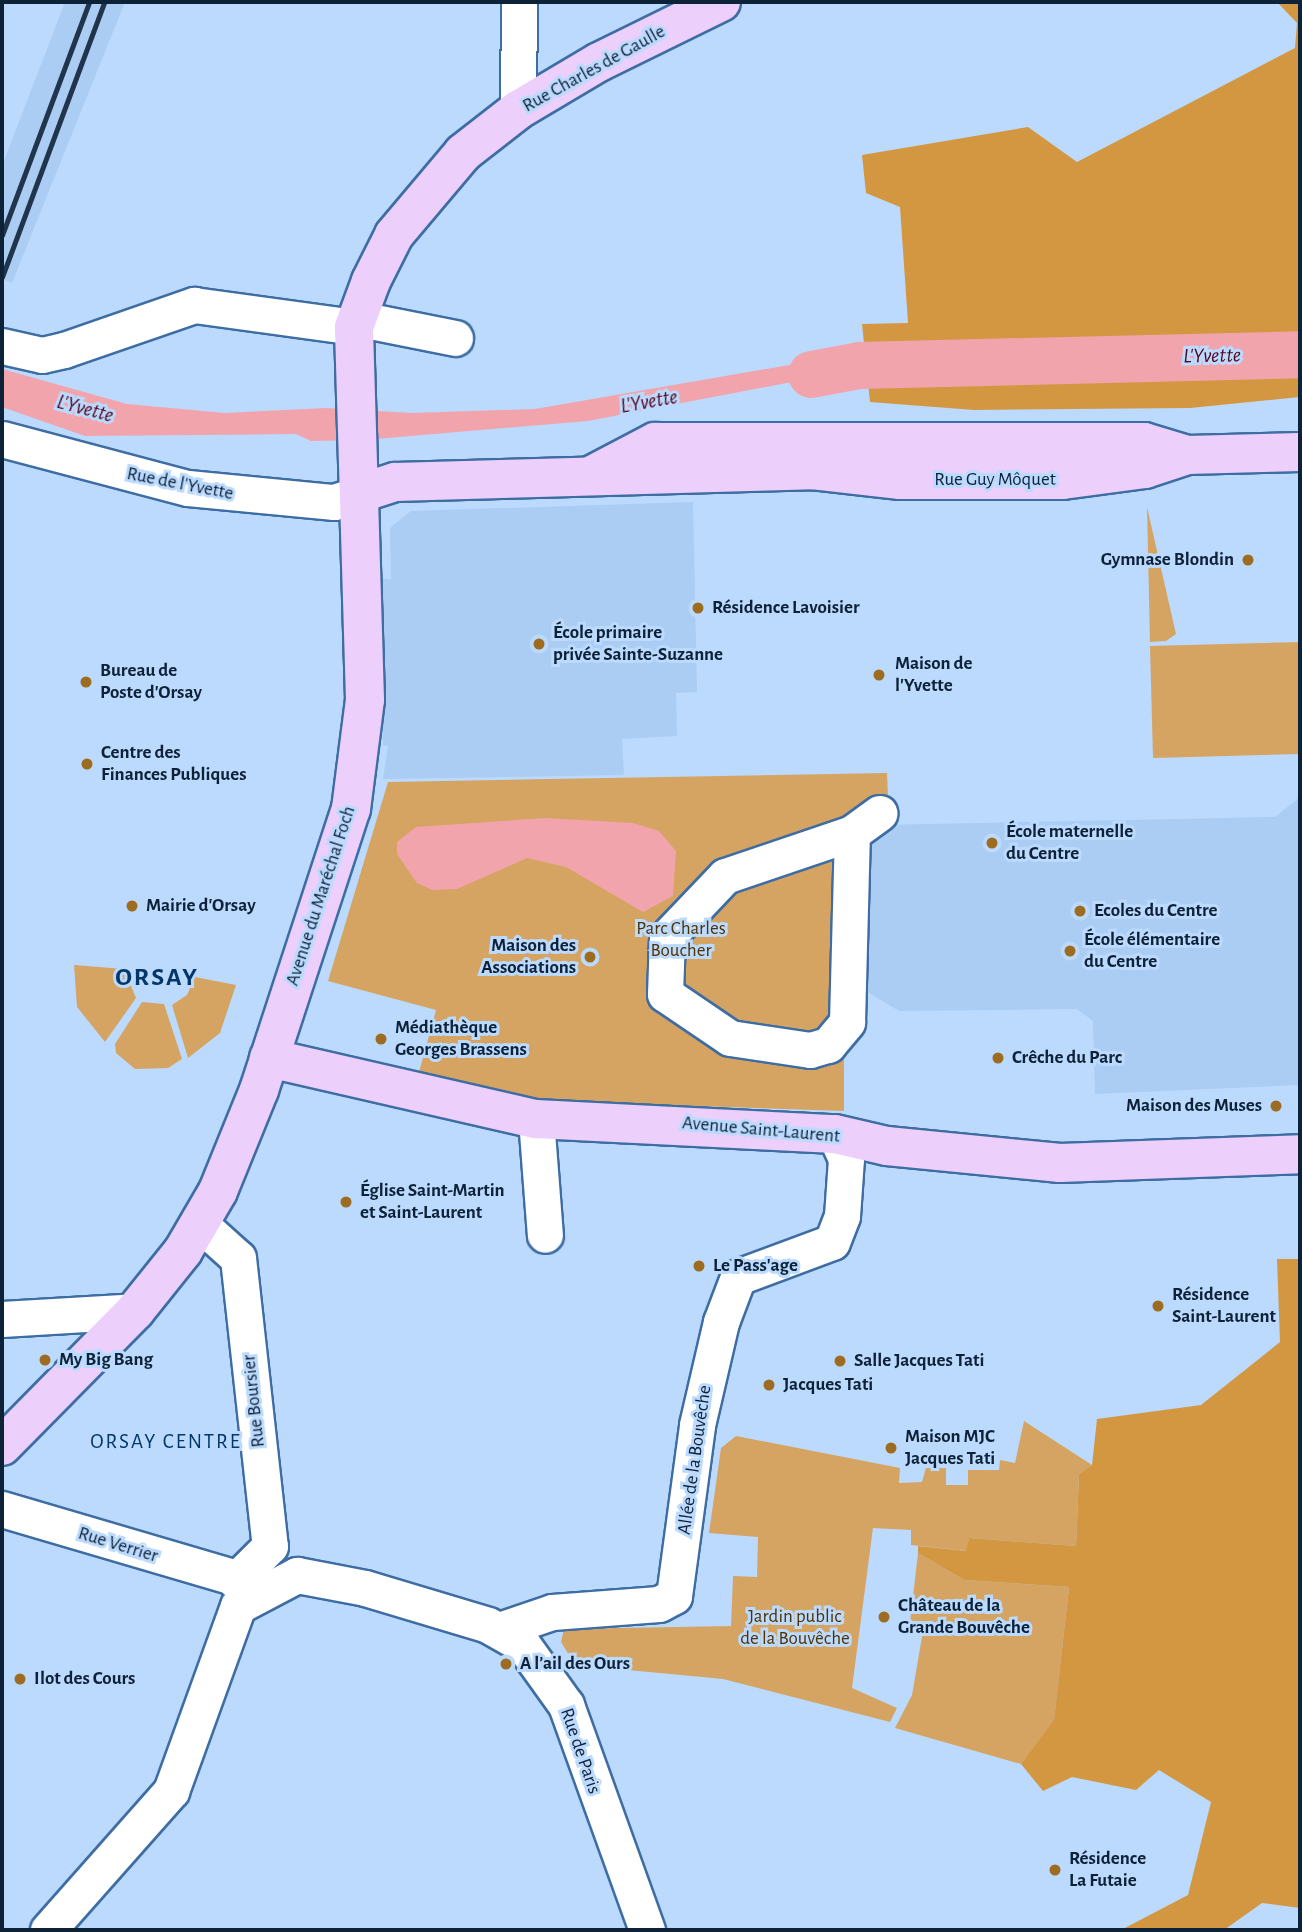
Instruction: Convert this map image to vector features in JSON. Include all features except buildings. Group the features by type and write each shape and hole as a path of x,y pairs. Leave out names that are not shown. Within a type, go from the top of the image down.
{"main road":[{"name":"Rue Charles de Gaulle","path":"359,443 355,323 394,235 463,153 518,110 721,2"},
{"name":"Rue Guy Môquet","path":"361,493 395,482 594,474 655,442 844,456 892,446 1144,455 1300,452"},
{"name":"Avenue du Maréchal Foch","path":"2,1446 135,1311 199,1223 269,1058 351,809 365,700 359,443"},
{"name":"Avenue Saint-Laurent","path":"269,1058 536,1119 835,1134 887,1146 1060,1163 1300,1154"}],"street":[{"path":"518,110 519,2"},
{"path":"2,346 42,355 64,351 168,310 239,309 454,338"},
{"name":"Rue de l'Yvette","path":"2,439 89,464 251,497 334,502 361,493"},
{"path":"852,833 847,1022 828,1045 810,1050 730,1038 665,994 667,937 725,876 852,833 880,813"},
{"path":"536,1119 545,1235"},
{"name":"Allée de la Bouvêche","path":"499,1630 552,1612 659,1604 674,1597 699,1414 721,1322 738,1277 832,1242 842,1216 846,1159 835,1134"},
{"name":"Rue Boursier","path":"199,1223 238,1258 270,1546"},
{"path":"2,1319 135,1311"},
{"name":"Rue Verrier","path":"2,1509 259,1587"},
{"path":"259,1587 270,1546"},
{"path":"48,1930 171,1791 259,1587 270,1546"},
{"path":"259,1587 364,1600"},
{"name":"Rue de Paris","path":"259,1587 365,1588 499,1630 523,1646 566,1705 647,1930"}],"shaded area":[{"path":"65,2 125,2 12,283 2,279 2,166"},
{"path":"1277,2 1300,2 1300,397 1190,408 974,410 870,402 862,324 908,323 900,207 866,193 862,155 1028,127 1077,162 1295,48 1297,23"},
{"name":"École primaire privée Sainte-Suzanne","path":"693,502 697,692 676,693 677,736 622,739 624,775 383,779 388,746 383,745 379,579 391,579 390,528 411,511"},
{"name":"Ecoles du Centre","path":"1300,797 1300,1085 1095,1094 1093,1021 1077,1009 899,1011 856,985 863,837 881,825 1275,817"},
{"path":"1277,1259 1300,1259 1300,1908 1262,1903 1224,1930 1121,1930 1188,1895 1211,1802 1159,1770 1136,1790 1072,1777 1043,1791 1021,1764 1054,1720 1069,1587 964,1580 918,1553 918,1546 966,1551 969,1538 1076,1546 1079,1474 1092,1465 1097,1419 1201,1405 1280,1342"}],"green space":[{"path":"1147,507 1176,634 1166,641 1150,642"},
{"path":"1300,642 1300,754 1153,758 1150,646"},
{"name":"Parc Charles Boucher","path":"887,773 889,822 844,843 844,1111 544,1101 418,1076 436,1010 328,981 388,782"},
{"path":"74,965 124,969 136,998 105,1042 77,1007"},
{"path":"195,977 236,985 220,1033 188,1058 172,1005 187,995"},
{"path":"142,1002 164,1004 182,1059 168,1068 135,1069 116,1053 115,1044"},
{"name":"Jardin public de la Bouvêche","path":"1024,1421 1092,1465 1079,1474 1076,1546 969,1538 967,1551 911,1545 911,1530 873,1528 852,1688 897,1708 890,1722 723,1679 575,1665 561,1642 564,1629 731,1626 733,1576 757,1577 758,1537 709,1533 721,1448 736,1436 900,1468 899,1483 922,1482 926,1468 946,1468 946,1485 968,1485 968,1470 999,1470 1000,1460 1015,1463"},
{"path":"918,1553 964,1580 1069,1587 1054,1721 1021,1764 895,1728 912,1695 924,1625 910,1622"}],"water":[{"path":"870,351 878,383 802,380 588,421 364,440 311,441 296,434 85,436 2,407 2,369 127,404 225,413 326,408 412,413 535,409"},
{"path":"545,818 633,823 659,831 676,851 673,896 643,912 566,867 527,858 457,889 432,890 417,883 397,854 397,842 416,827"}],"waterway":[{"name":"L'Yvette","path":"811,374 859,365 1300,354"}],"railway":[{"path":"2,235 89,2"},
{"path":"2,277 104,2"}],"place":[{"name":"Gymnase Blondin","path":"1248,560"},
{"name":"Résidence Lavoisier","path":"698,608"},
{"name":"École primaire privée Sainte-Suzanne","path":"539,644"},
{"name":"Maison de l'Yvette","path":"879,675"},
{"name":"Bureau de Poste d'Orsay","path":"86,682"},
{"name":"Centre des Finances Publiques","path":"87,764"},
{"name":"École maternelle du Centre","path":"992,843"},
{"name":"Mairie d'Orsay","path":"132,906"},
{"name":"Ecoles du Centre","path":"1080,911"},
{"name":"École élémentaire du Centre","path":"1070,951"},
{"name":"Maison des Associations","path":"590,957"},
{"name":"Médiathèque Georges Brassens","path":"381,1039"},
{"name":"Crêche du Parc","path":"998,1058"},
{"name":"Maison des Muses","path":"1276,1106"},
{"name":"Église Saint-Martin et Saint-Laurent","path":"346,1202"},
{"name":"Le Pass'age","path":"699,1266"},
{"name":"Résidence Saint-Laurent","path":"1158,1306"},
{"name":"My Big Bang","path":"45,1360"},
{"name":"Salle Jacques Tati","path":"840,1361"},
{"name":"Jacques Tati","path":"769,1385"},
{"name":"Maison MJC Jacques Tati","path":"891,1448"},
{"name":"Château de la Grande Bouvêche","path":"884,1617"},
{"name":"A l’ail des Ours","path":"506,1664"},
{"name":"Ilot des Cours","path":"20,1679"},
{"name":"Résidence La Futaie","path":"1055,1870"}],"district":[{"name":"ORSAY","path":"157,978"},
{"name":"ORSAY CENTRE","path":"166,1442"}]}
